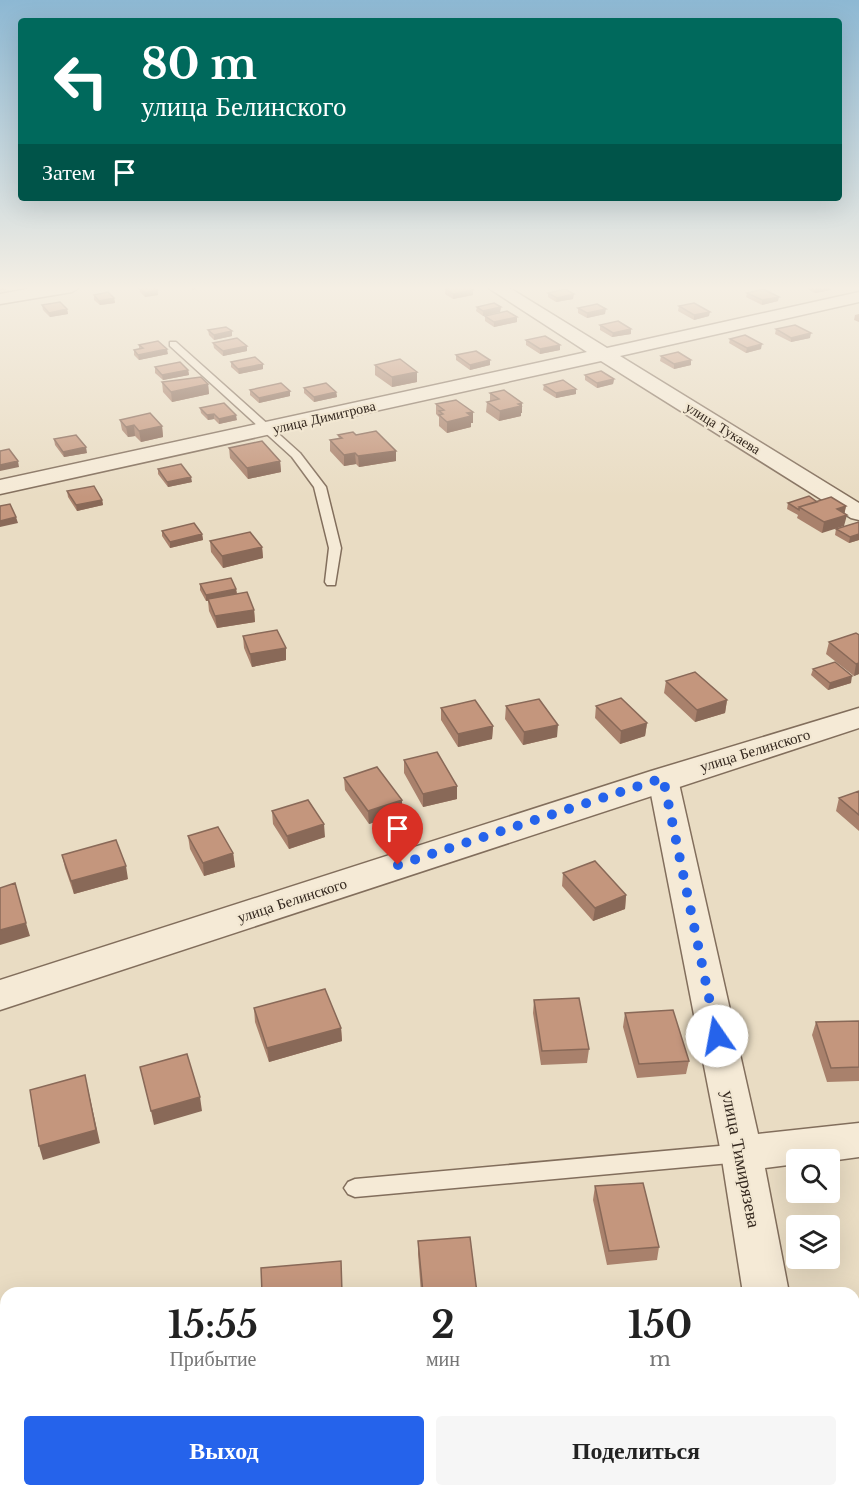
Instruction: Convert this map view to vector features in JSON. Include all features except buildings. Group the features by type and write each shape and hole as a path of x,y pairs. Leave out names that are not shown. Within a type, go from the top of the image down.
{"street":[{"name":"улица Димитрова","path":"0,487 268,430 585,357"},
{"name":"улица Тукаева","path":"608,357 859,513"},
{"name":"улица Белинского","path":"0,995 663,778 859,718"},
{"name":"улица Тимирязева","path":"663,778 742,1153 765,1287"},
{"path":"742,1153 859,1140"}],"lane":[{"path":"187,357 296,455 320,487 335,548 331,582"},
{"path":"355,1188 742,1153"}],"route":[{"path":"398,865 663,778 717,1036"}]}
